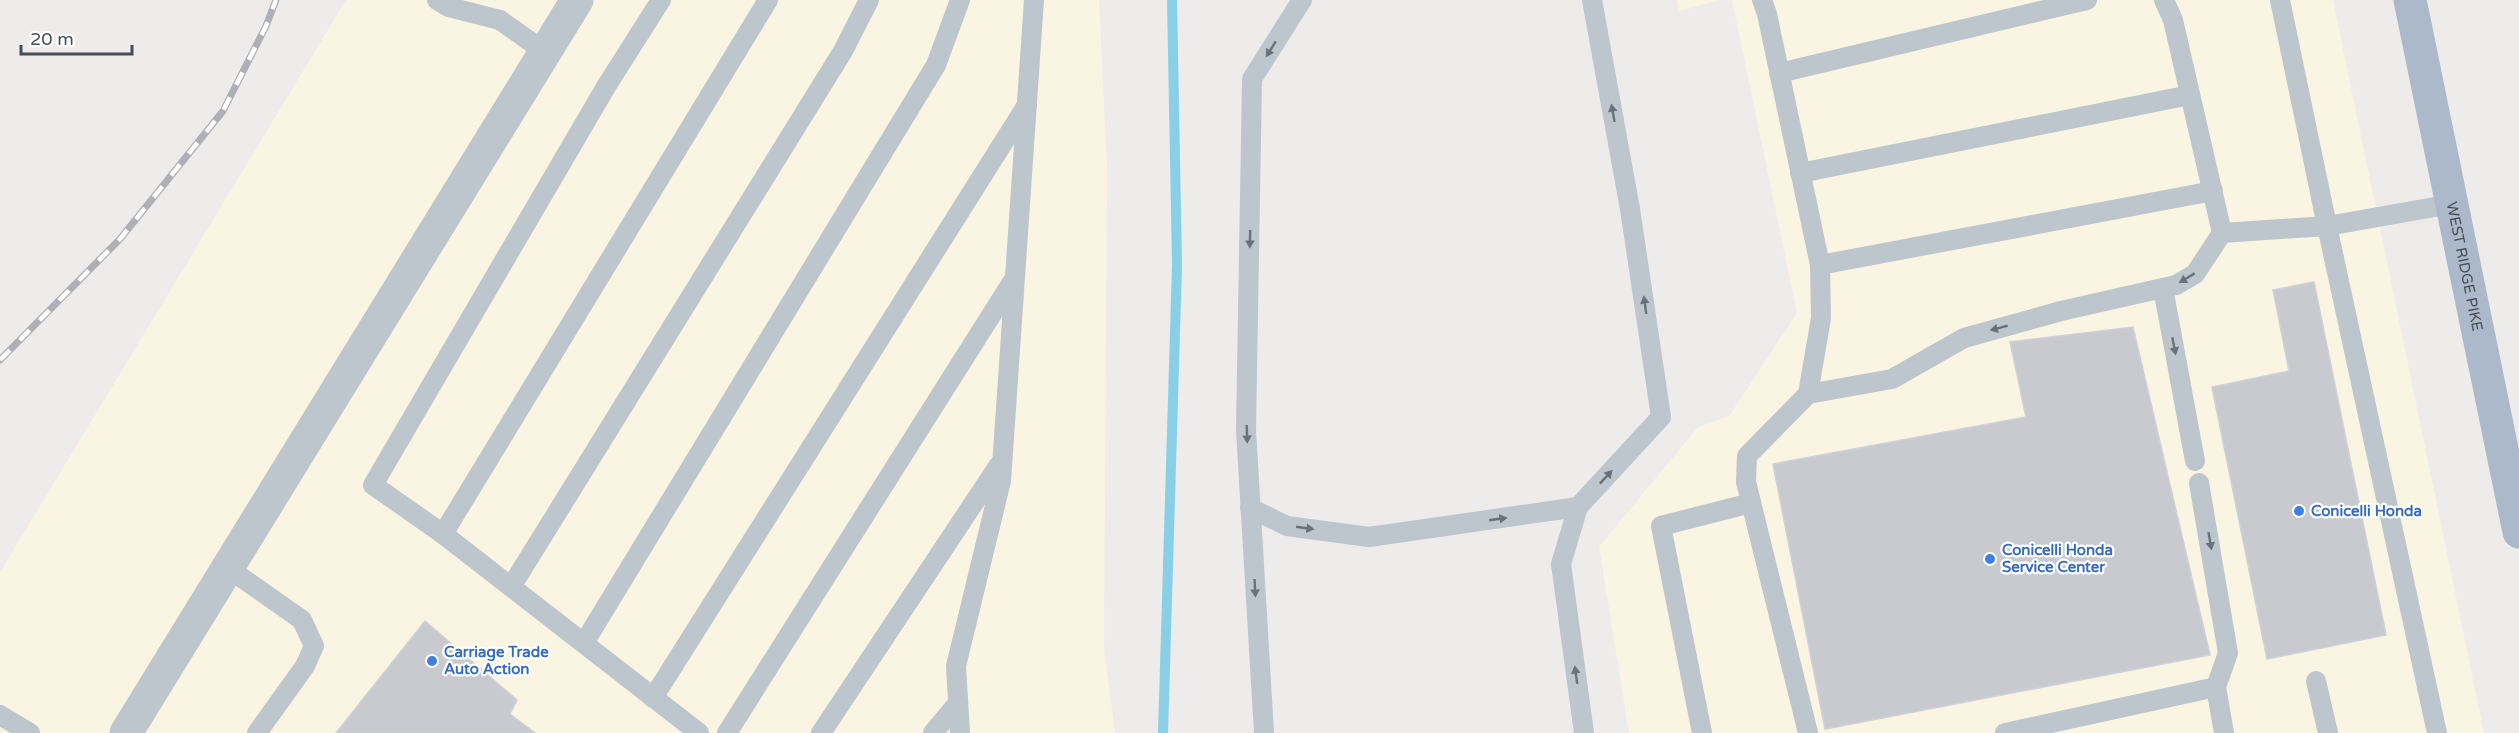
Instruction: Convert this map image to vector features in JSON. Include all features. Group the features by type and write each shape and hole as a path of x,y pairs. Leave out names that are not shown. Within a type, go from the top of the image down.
{"main road":[{"name":"WEST RIDGE PIKE","path":"2410,0 2452,204 2509,429 2518,519"}],"street":[{"path":"126,733 577,0"}],"lane":[{"path":"437,0 449,7 500,20 545,52"},
{"path":"661,0 607,85 373,485 443,534 699,733"},
{"path":"443,534 768,0"},
{"path":"511,587 836,61 870,0"},
{"path":"584,644 936,65 960,0"},
{"path":"960,733 956,666 1000,481 1034,0"},
{"path":"1264,733 1246,430 1252,79 1302,0"},
{"path":"1584,733 1561,564 1578,507 1661,417 1630,209 1592,0"},
{"path":"1762,0 1767,14 1820,265 1821,318 1808,394 1747,456 1746,482 1808,733"},
{"path":"1779,72 2087,0"},
{"path":"1808,394 1892,379 1964,338 2061,311 2176,285 2195,274 2222,233 2173,20 2164,0"},
{"path":"2280,0 2437,733"},
{"path":"1800,173 2190,95"},
{"path":"654,698 1028,103"},
{"path":"1820,265 2212,191"},
{"path":"2222,233 2327,226 2452,204"},
{"path":"727,733 1016,276"},
{"path":"2163,288 2195,461"},
{"path":"821,733 1002,460"},
{"path":"2199,483 2228,653 2216,687 2224,733"},
{"path":"1702,733 1661,526 1751,503"},
{"path":"1250,508 1287,526 1369,537 1578,507"},
{"path":"228,568 302,620 314,646 305,666 256,733"},
{"path":"2316,681 2328,733"},
{"path":"2005,733 2216,687"},
{"path":"933,733 958,703"},
{"path":"0,715 30,733"}],"shaded area":[{"path":"346,0 1099,0 1107,165 1104,649 1115,733 0,733 0,572"},
{"path":"1677,0 1720,0 1679,11"},
{"path":"1732,0 2333,0 2484,733 1629,733 1599,547 1698,427 1729,416 1797,313"}],"building":[{"name":"Conicelli Honda","path":"2314,282 2386,635 2267,659 2212,387 2289,371 2273,290"},
{"name":"Conicelli Honda Service Center","path":"2133,327 2210,655 1825,729 1773,464 2026,417 2010,342"},
{"name":"Carriage Trade Auto Action","path":"425,621 517,700 510,714 535,733 336,733"}],"waterway":[{"path":"1163,733 1177,265 1172,0"}],"railway":[{"path":"0,360 120,239 223,111 266,26 276,0"}],"place":[{"name":"Conicelli Honda","path":"2299,511"},
{"name":"Conicelli Honda Service Center","path":"1990,559"},
{"name":"Carriage Trade Auto Action","path":"432,661"}]}
